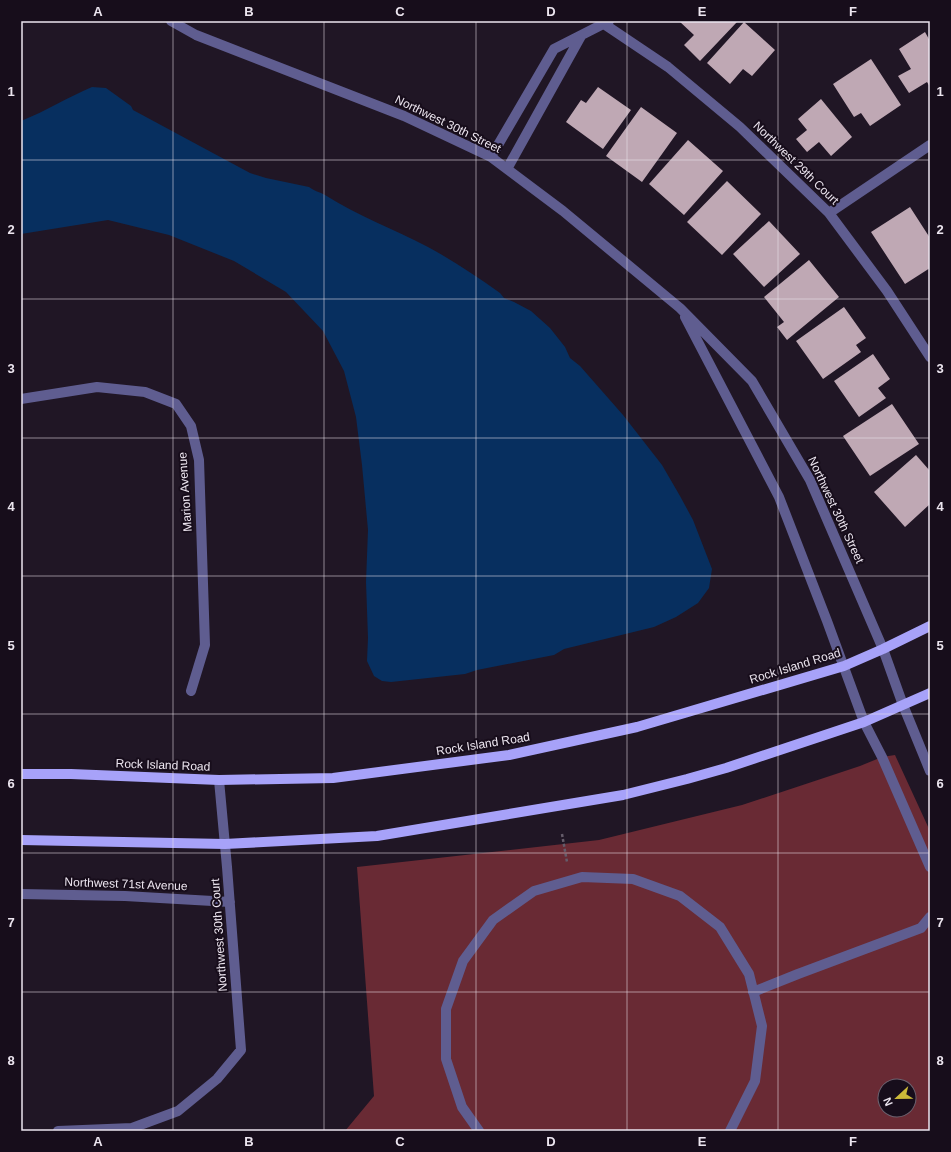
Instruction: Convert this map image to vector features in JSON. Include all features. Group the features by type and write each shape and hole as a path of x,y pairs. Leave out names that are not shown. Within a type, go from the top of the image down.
{"main road":[{"name":"Rock Island Road","path":"21,774 71,774 219,780 333,778 509,755 636,727 844,666 930,626"},
{"path":"21,840 224,844 377,836 623,795 726,768 864,722 930,693"}],"street":[{"name":"Northwest 30th Street","path":"171,21 196,35 404,116 491,157 563,211 680,308 752,381 810,480 883,649 903,705 930,771"},
{"path":"491,157 554,49 607,23"},
{"name":"Northwest 29th Court","path":"607,23 668,67 740,127 829,213 887,291 930,357"},
{"path":"507,169 581,36"},
{"path":"829,213 930,145"},
{"name":"Northwest 30th Street","path":"680,308 779,497 864,722 882,757 930,867"},
{"name":"Marion Avenue","path":"21,399 97,387 145,392 176,404 191,426 199,460 205,645 191,691"},
{"name":"Northwest 30th Court","path":"58,1131 132,1128 178,1112 217,1079 241,1050 219,780"},
{"path":"477,1130 462,1107 446,1059 446,1009 463,960 493,920 534,891 582,877 633,879 680,896 720,928 749,974 762,1026 755,1081 730,1131"},
{"name":"Northwest 71st Avenue","path":"21,894 125,896 230,902"},
{"path":"753,992 921,928 930,917"}],"path":[{"path":"562,834 567,862"}],"shaded area":[{"path":"895,755 930,831 930,1131 345,1131 374,1096 357,867 599,840 742,805 860,766 882,757"}],"water":[{"path":"92,87 106,88 131,106 133,110 250,173 309,187 350,209 415,240 474,275 500,293 504,298 531,311 550,328 565,347 570,358 580,366 623,415 662,465 680,496 693,520 712,569 709,588 698,603 676,617 654,627 564,649 554,655 477,670 465,674 391,682 382,681 374,676 367,661 368,638 366,582 368,530 356,417 344,371 323,331 286,292 234,261 169,235 108,220 21,234 21,121"}],"building":[{"path":"679,21 737,22 700,61 684,45 694,35"},
{"path":"744,22 775,50 752,76 743,69 730,84 707,63"},
{"path":"925,32 930,41 930,87 927,82 909,93 898,76 911,69 899,49"},
{"path":"871,59 901,105 870,126 861,113 854,117 833,84"},
{"path":"598,87 631,110 603,149 566,122 581,100 586,103"},
{"path":"821,99 852,137 831,156 819,142 807,152 796,139 807,130 798,119"},
{"path":"641,107 677,133 642,182 606,156"},
{"path":"688,140 723,171 684,215 649,184"},
{"path":"727,181 761,214 722,255 687,222"},
{"path":"910,207 930,238 930,268 905,284 871,232"},
{"path":"769,221 800,254 764,287 733,254"},
{"path":"809,260 839,297 787,340 777,327 784,322 764,297"},
{"path":"844,307 866,338 856,345 861,352 823,379 796,341"},
{"path":"873,354 890,379 878,388 886,398 859,417 834,381"},
{"path":"892,404 919,444 870,476 843,436"},
{"path":"916,455 930,471 930,504 905,527 874,492"}]}
